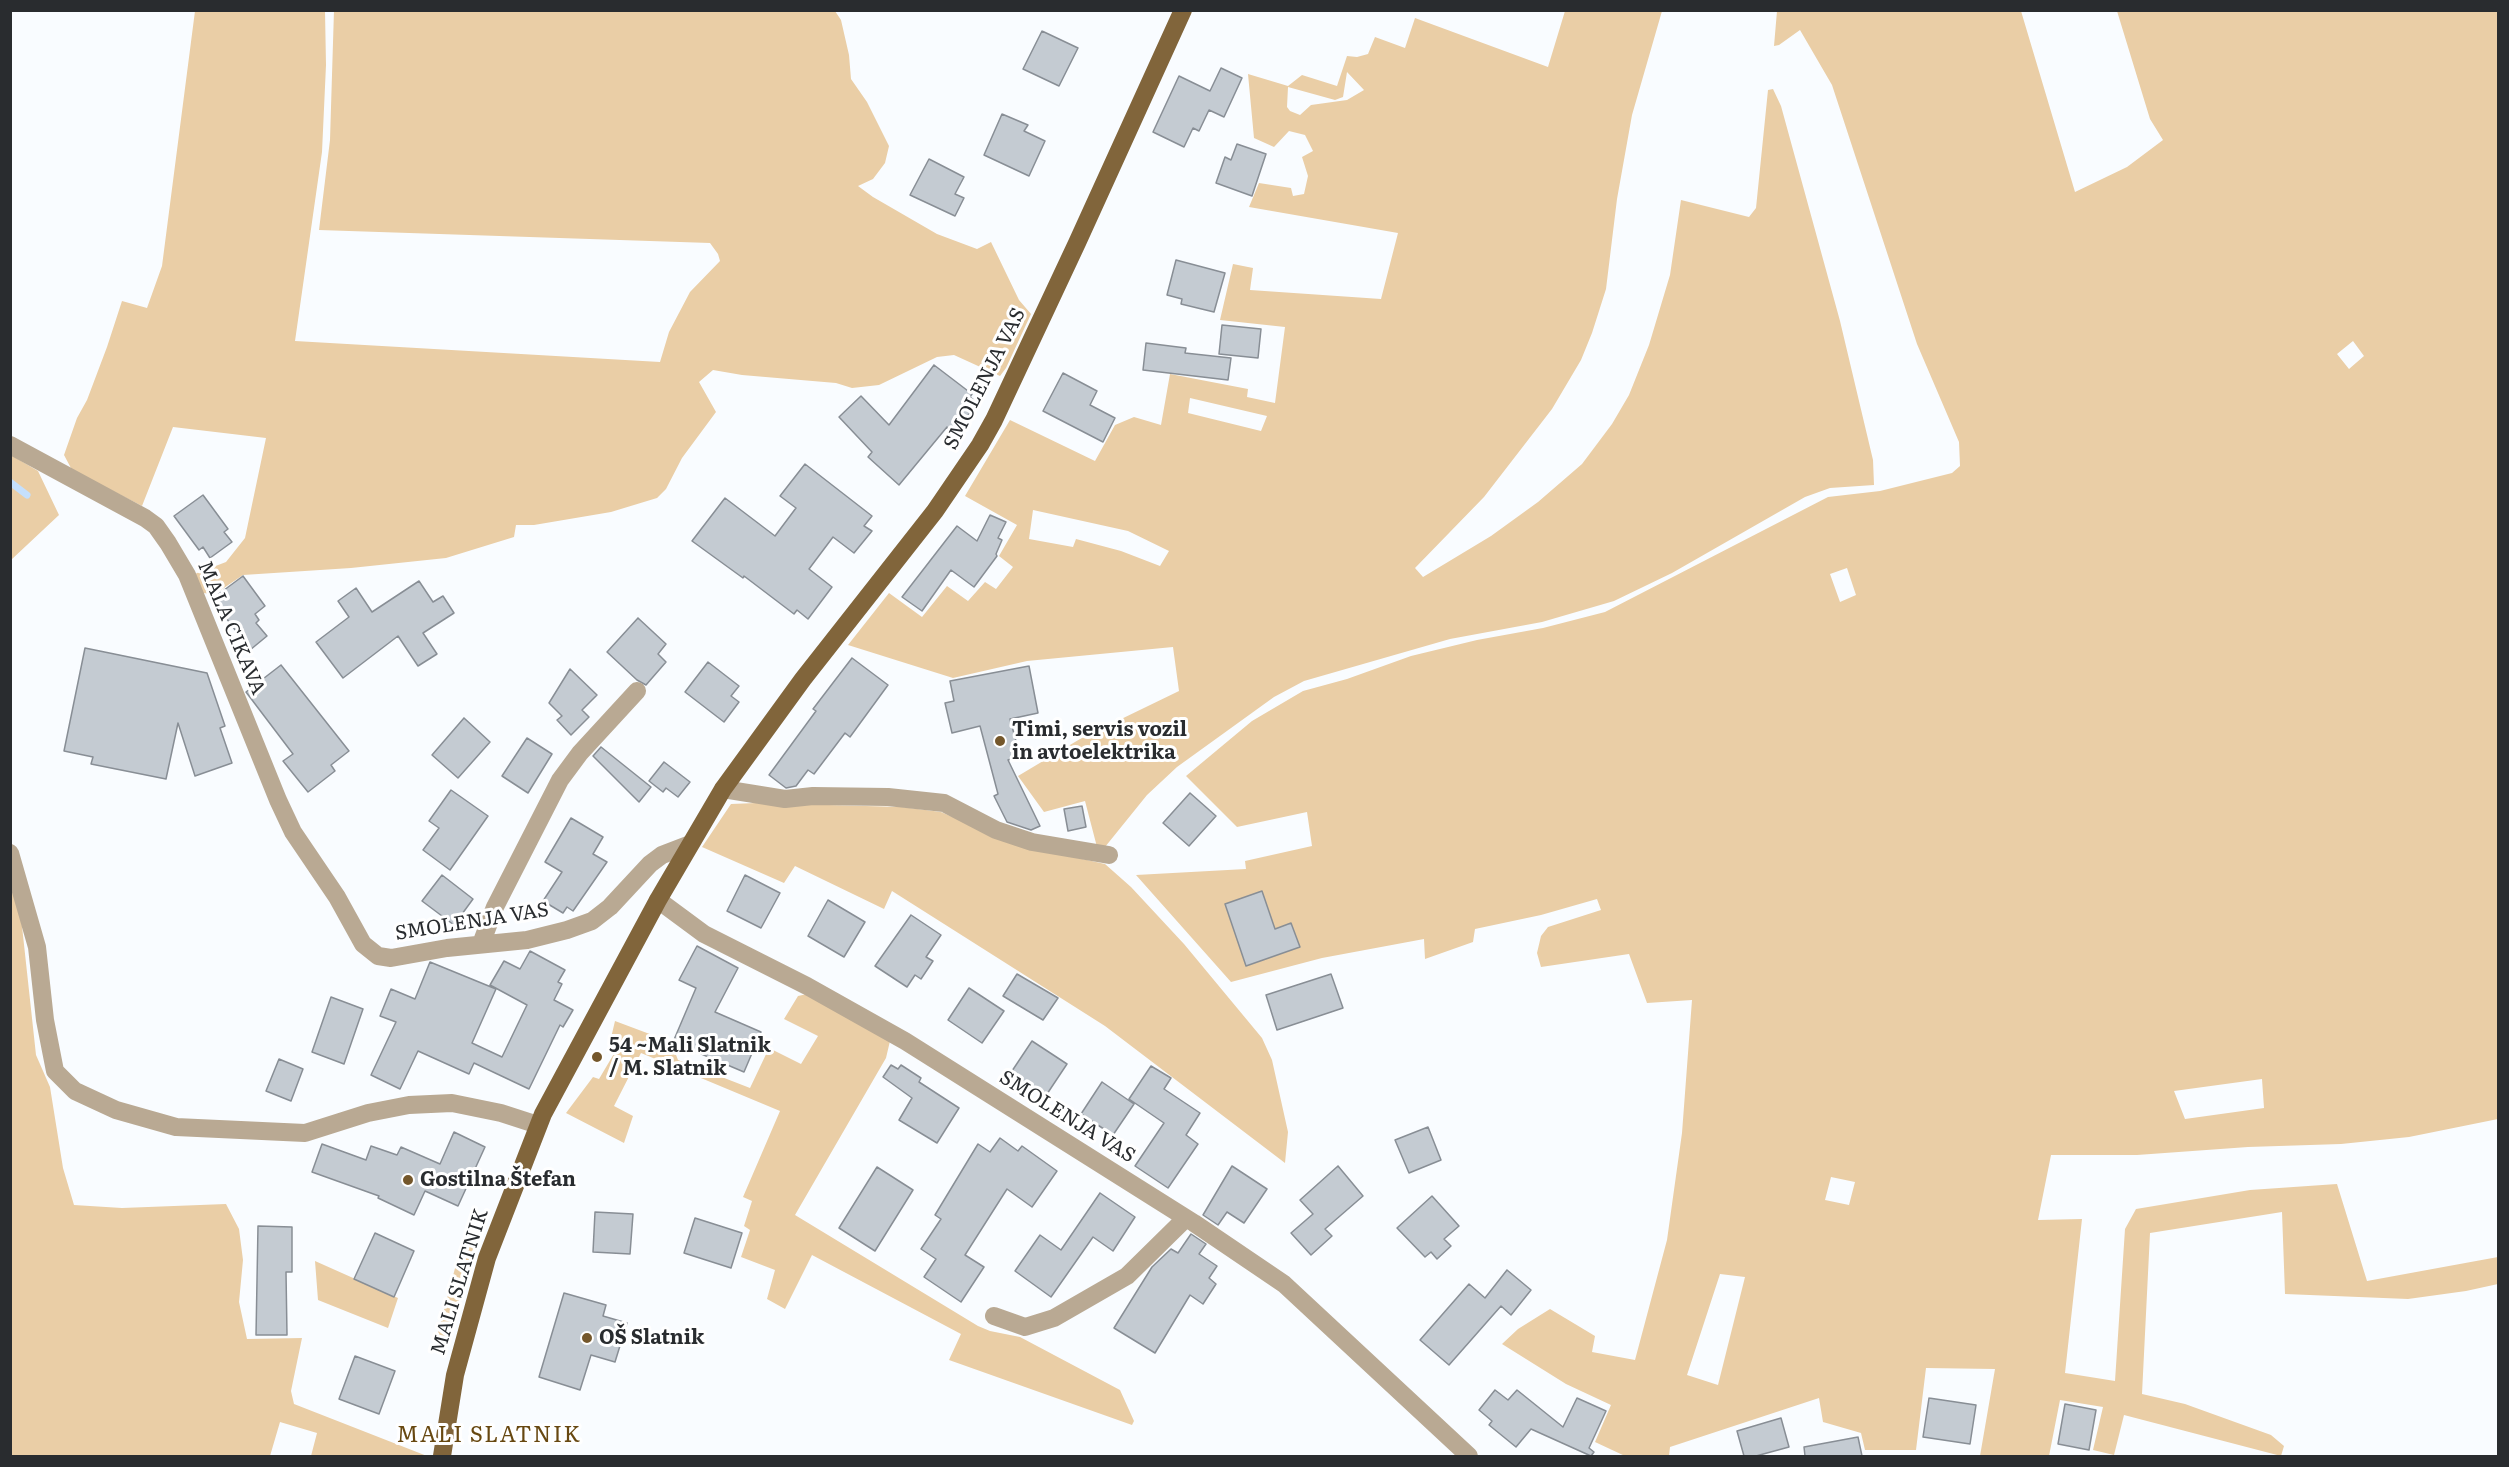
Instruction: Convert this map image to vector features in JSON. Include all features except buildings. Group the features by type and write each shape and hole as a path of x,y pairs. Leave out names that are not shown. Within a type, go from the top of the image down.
{"main road":[{"name":"SMOLENJA VAS","path":"658,900 688,845 723,789 803,679 941,503 980,445 1077,243 1183,10"},
{"name":"MALI SLATNIK","path":"442,1456 455,1375 487,1258 538,1125 658,900"}],"street":[{"name":"MALA CIKAVA","path":"10,445 156,526 186,575 293,832 337,897"},
{"path":"480,944 495,907 560,780 580,753 637,691"},
{"path":"723,789 785,799 813,796 888,797 944,803 996,830 1032,842 1109,855"},
{"name":"SMOLENJA VAS","path":"337,897 363,944 378,956 391,958 480,944 527,940 592,921 610,908 650,864 662,855 688,845"},
{"path":"10,853 37,947 45,1020 55,1071 75,1091 116,1110 176,1126 305,1132 368,1113 409,1105 452,1103 501,1113 538,1125"},
{"name":"SMOLENJA VAS","path":"658,900 704,934 807,986 904,1041 1186,1218 1284,1284 1469,1456"},
{"path":"994,1316 1025,1327 1054,1318 1127,1276 1186,1218"}],"shaded area":[{"path":"334,10 835,11 841,20 849,55 851,79 867,102 889,146 885,163 873,179 858,186 937,234 977,249 991,242 1019,300 1031,314 1006,368 1000,376 954,355 937,357 879,385 852,388 836,383 742,375 713,370 699,382 716,412 682,458 666,489 657,498 611,512 534,525 516,525 514,537 446,558 351,568 243,575 215,594 202,593 192,575 226,562 245,538 266,438 173,427 142,506 72,470 64,455 107,347 122,301 147,308 162,266 195,11 325,11 326,65 322,152 295,341 660,362 669,332 690,292 720,261 710,243 319,230 330,140"},
{"path":"1565,11 1662,11 1632,115 1617,199 1606,289 1581,360 1552,409 1484,497 1415,568 1423,577 1491,536 1538,502 1582,464 1612,424 1629,395 1649,345 1670,275 1681,200 1749,217 1756,208 1768,90 1773,89 1781,106 1840,321 1873,460 1874,485 1830,488 1805,497 1672,573 1614,601 1542,622 1450,639 1304,681 1274,697 1177,767 1147,795 1105,847 1097,847 1085,801 1044,812 1018,776 1080,739 1179,691 1173,647 1027,661 953,678 848,645 889,593 922,617 947,586 968,601 985,582 996,589 1013,567 999,556 1017,525 965,496 1010,420 1095,461 1115,425 1134,417 1161,425 1170,374 1248,389 1247,397 1275,403 1285,327 1220,320 1233,264 1253,268 1250,290 1381,299 1398,233 1249,207 1259,183 1291,188 1293,196 1304,194 1308,176 1302,157 1313,151 1305,135 1289,131 1274,147 1254,138 1248,74 1288,86 1302,75 1337,86 1347,56 1357,57 1368,54 1375,37 1405,48 1415,18 1548,67","holes":["1347,72 1364,90 1347,100 1311,105 1300,115 1290,111 1287,107 1288,87 1335,100 1343,97","1190,398 1267,416 1261,431 1188,413","1033,510 1128,531 1169,551 1160,566 1121,551 1076,539 1073,547 1029,539"]},
{"path":"1777,11 2021,11 2075,192 2127,167 2163,140 2150,119 2117,11 2498,11 2498,1119 2409,1137 2341,1144 2248,1147 2137,1155 2051,1155 2038,1220 2082,1219 2065,1373 2115,1381 2125,1229 2136,1209 2250,1190 2337,1184 2367,1281 2498,1257 2498,1284 2466,1291 2408,1299 2285,1294 2282,1212 2150,1233 2142,1394 2185,1404 2271,1435 2284,1446 2281,1456 2124,1415 2114,1455 2093,1450 2103,1407 2060,1400 2049,1456 1980,1456 1995,1369 1926,1368 1916,1450 1865,1450 1861,1433 1823,1422 1819,1398 1670,1447 1669,1456 1625,1456 1595,1442 1611,1405 1566,1384 1502,1344 1518,1329 1550,1309 1595,1336 1592,1352 1635,1360 1667,1240 1682,1133 1692,1000 1647,1003 1629,954 1541,967 1537,953 1541,936 1548,927 1601,910 1597,899 1541,915 1475,929 1473,942 1425,959 1424,939 1322,958 1231,982 1136,875 1246,869 1245,861 1312,846 1307,812 1237,827 1186,776 1252,721 1303,691 1347,679 1411,656 1477,640 1543,628 1605,612 1828,497 1880,491 1952,473 1960,466 1959,442 1917,344 1832,85 1800,30 1774,46","holes":["2353,341 2364,356 2349,369 2337,354","1847,568 1856,595 1840,602 1830,574","2262,1079 2264,1108 2185,1119 2174,1091","1831,1177 1855,1182 1849,1205 1825,1200","1720,1274 1745,1277 1718,1385 1687,1375"]},
{"path":"11,455 38,471 59,515 11,560"},
{"path":"731,804 902,807 941,812 1015,844 1105,864 1131,887 1184,944 1262,1038 1272,1060 1288,1132 1285,1163 1105,1026 892,891 884,909 795,866 784,883 702,847"},
{"path":"10,885 21,917 36,1055 50,1087 63,1168 74,1205 122,1208 226,1204 239,1229 243,1260 239,1302 247,1339 302,1338 291,1391 294,1404 427,1456 311,1456 317,1433 280,1422 270,1456 11,1456"},
{"path":"807,994 890,1041 886,1058 795,1215 978,1326 1020,1337 1120,1390 1134,1421 1132,1425 949,1360 961,1334 812,1255 785,1309 767,1299 775,1270 741,1257 750,1230 744,1226 752,1201 743,1197 780,1111 641,1053 614,1106 633,1116 624,1143 566,1113 593,1077 599,1079 615,1052 610,1042 615,1021 671,1042 678,1060 750,1088 769,1048 801,1064 818,1036 784,1019 798,996"},
{"path":"464,1234 478,1243 442,1352 434,1348"},
{"path":"315,1261 398,1298 388,1328 318,1300"}],"waterway":[{"path":"10,482 27,495"}],"place":[{"name":"Timi, servis vozil in avtoelektrika","path":"1000,741"},
{"name":"54 ~Mali Slatnik / M. Slatnik","path":"597,1057"},
{"name":"Gostilna Štefan","path":"408,1180"},
{"name":"OŠ Slatnik","path":"587,1338"}],"district":[{"name":"MALI SLATNIK","path":"489,1436"}]}
